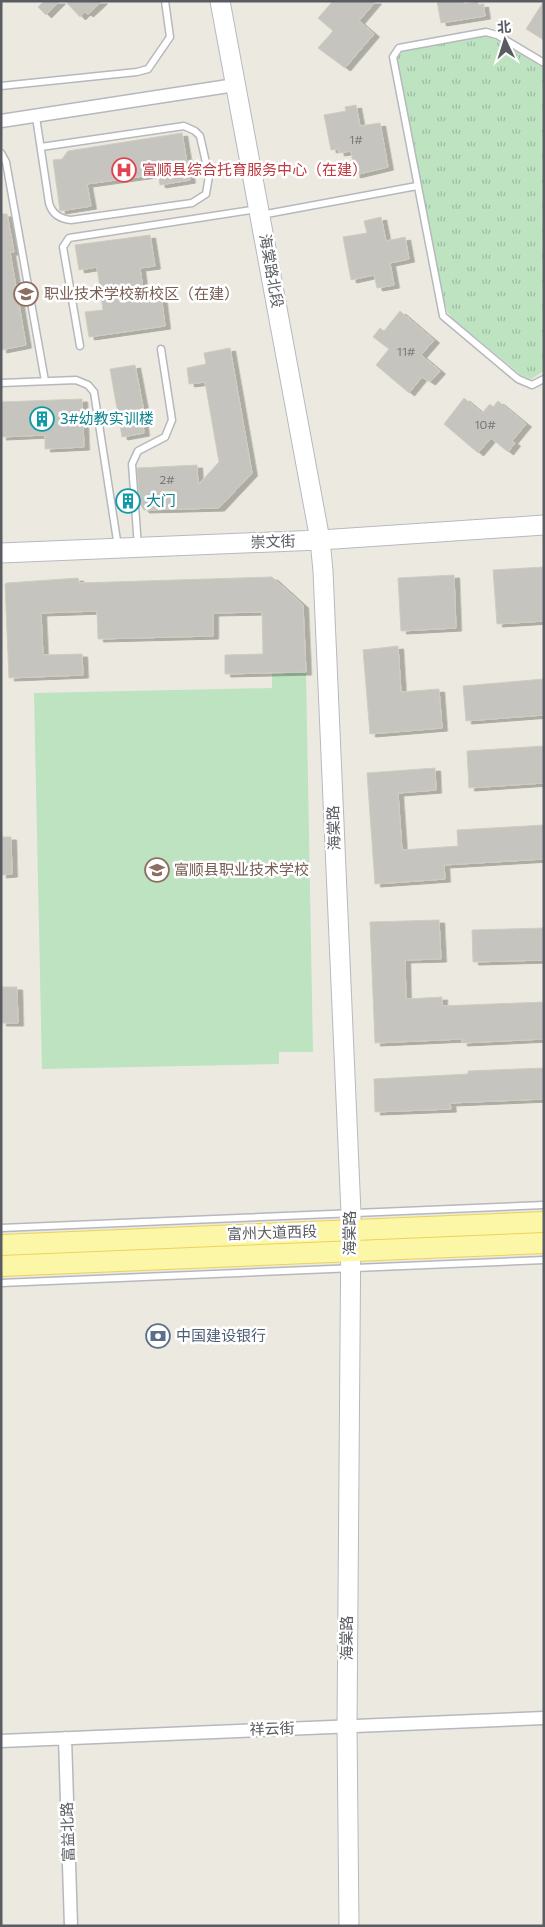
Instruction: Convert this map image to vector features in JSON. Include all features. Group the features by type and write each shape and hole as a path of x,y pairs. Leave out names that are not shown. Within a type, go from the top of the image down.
{"main road":[{"name":"富州大道西段","path":"1,1245 351,1222 544,1222"},
{"name":"富州大道西段","path":"1,1266 350,1260 544,1243"}],"street":[{"name":"海棠路北段","path":"220,1 320,540"},
{"path":"1,122 235,85"},
{"name":"崇文街","path":"1,552 320,540 544,525"},
{"name":"海棠路","path":"320,540 324,580 351,1222 347,1726 349,1926"},
{"name":"祥云街","path":"1,1741 544,1718"},
{"name":"富益北路","path":"65,1738 71,1926"}],"lane":[{"path":"1,86 137,72 148,69 170,37 165,1"},
{"path":"544,64 498,35 486,32 406,46 395,51 394,64 443,316 518,379 532,385 544,379"},
{"path":"36,117 50,208 55,215 66,220 192,203 202,198 208,187 202,141 195,131 184,126 41,147"},
{"path":"1,152 6,162 45,381"},
{"path":"80,346 63,247 65,241 69,238 260,212 417,186"},
{"path":"138,547 132,464 138,452 164,437 172,420 161,349"},
{"path":"1,383 80,381 94,392 118,548"},
{"path":"1,1228 351,1222 544,1205"},
{"path":"1,1283 350,1260 544,1260"}],"green space":[{"path":"487,36 544,68 544,371 531,379 521,375 448,313 442,294 397,58 403,51"},
{"name":"富顺县职业技术学校","path":"306,672 313,1052 279,1052 279,1064 42,1069 34,693 272,688 272,673"}],"building":[{"path":"44,1 60,1 46,15 38,7"},
{"path":"65,1 102,1 88,14 85,12 80,17"},
{"path":"333,1 376,1 359,21 374,34 345,68 318,48 333,31 318,18"},
{"path":"437,1 464,1 464,4 478,1 478,5 483,4 485,16 441,23"},
{"path":"544,1 544,40 526,29"},
{"path":"356,105 360,126 380,123 388,167 355,175 351,151 339,153 338,149 331,150 324,115 346,111 345,107"},
{"path":"182,133 190,180 160,185 158,174 87,184 91,206 60,211 53,160 62,159 68,151"},
{"path":"1,214 7,214 14,252 10,252 26,345 1,350"},
{"path":"381,217 386,241 405,237 409,259 390,263 394,285 377,288 374,275 351,280 343,237 367,233 364,221"},
{"path":"150,235 155,266 140,268 144,296 161,294 165,326 89,337 85,312 103,310 97,267 79,270 75,245"},
{"path":"400,311 434,340 421,355 440,371 430,382 422,377 409,393 376,365 389,349 373,337 380,328 384,331"},
{"path":"230,348 252,473 219,508 144,510 140,504 137,468 197,465 198,485 219,462 205,382 189,384 187,368 206,364 204,353"},
{"path":"135,365 145,417 142,418 144,433 122,437 110,369"},
{"path":"464,398 482,413 490,404 493,407 498,401 526,424 512,441 515,443 508,452 491,438 478,453 444,424"},
{"name":"3#幼教实训楼","path":"82,399 84,447 45,449 45,435 1,437 1,402"},
{"path":"544,567 544,621 497,624 493,570"},
{"path":"454,575 456,628 401,631 398,578"},
{"path":"272,577 303,605 306,672 225,674 225,655 263,654 262,612 213,613 213,636 98,639 97,611 41,613 43,655 82,654 83,675 9,678 5,584 7,583 78,578 79,583"},
{"path":"398,646 401,692 439,689 442,728 370,734 363,650"},
{"path":"544,679 544,715 466,721 463,686"},
{"path":"544,746 544,783 469,788 467,751"},
{"path":"435,768 436,790 398,793 402,850 458,846 457,830 544,825 544,859 444,865 445,879 375,884 367,773"},
{"path":"1,837 11,837 12,874 1,875"},
{"path":"439,920 441,959 405,960 406,999 442,997 442,1006 544,1002 544,1039 462,1043 462,1039 375,1043 370,922"},
{"path":"544,928 544,960 473,962 472,930"},
{"path":"1,987 17,987 18,1023 1,1023"},
{"path":"544,1068 544,1099 450,1103 451,1109 375,1112 374,1079 468,1074 468,1071"}],"place":[{"name":"富顺县综合托育服务中心（在建）","path":"124,170"},
{"name":"职业技术学校新校区（在建）","path":"26,294"},
{"name":"3#幼教实训楼","path":"42,419"},
{"name":"大门","path":"128,501"},
{"name":"富顺县职业技术学校","path":"157,870"},
{"name":"中国建设银行","path":"158,1336"}]}
